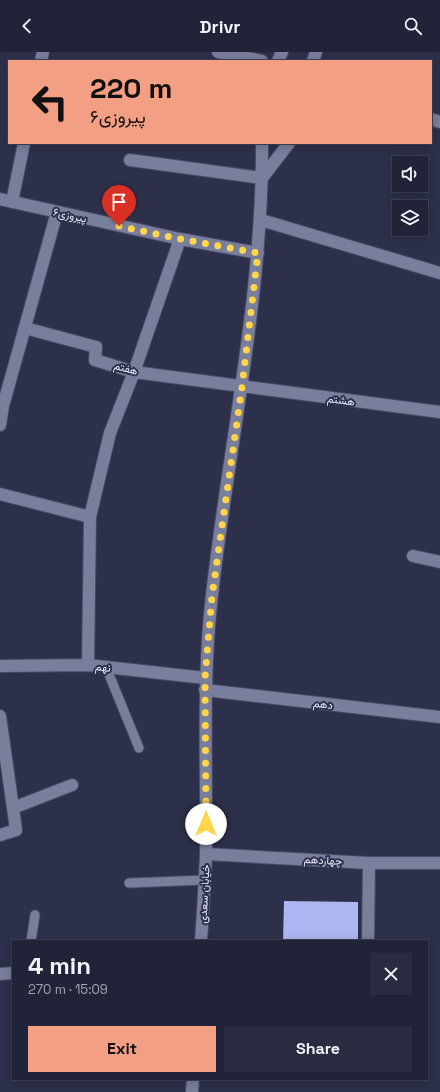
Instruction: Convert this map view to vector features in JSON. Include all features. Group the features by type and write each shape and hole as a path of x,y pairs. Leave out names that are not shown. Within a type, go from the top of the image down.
{"street":[{"path":"218,52 257,60"},
{"path":"12,202 24,144"},
{"name":"خیابان سعدی","path":"202,940 206,854 205,678 212,596 242,387 258,253 261,220 262,144"},
{"path":"130,160 262,178 288,144"},
{"name":"پیروزی۶","path":"0,199 180,239 258,253"},
{"path":"0,425 3,406 57,212"},
{"path":"261,220 440,273"},
{"path":"88,665 90,517 110,433 134,372 180,239"},
{"name":"هفتم","path":"25,328 96,347 95,360 134,372 242,387"},
{"name":"هشتم","path":"242,387 440,412"},
{"path":"0,494 90,517"},
{"path":"413,556 440,562"},
{"name":"نهم","path":"0,666 88,665 205,678"},
{"name":"دهم","path":"206,690 440,718"},
{"path":"0,716 16,830 0,835"},
{"path":"13,808 72,784"},
{"name":"چهاردهم","path":"206,854 369,863 440,863"},
{"path":"368,940 369,863"},
{"path":"0,974 12,973"},
{"path":"193,1080 192,1092 199,1092"}],"lane":[{"path":"106,667 139,748"},
{"path":"129,883 205,880"},
{"path":"31,940 36,915"}],"building":[{"path":"284,901 358,902 358,940 283,940"}],"route":[{"path":"119,226 258,253 242,387 212,596 205,678 206,824"}]}
